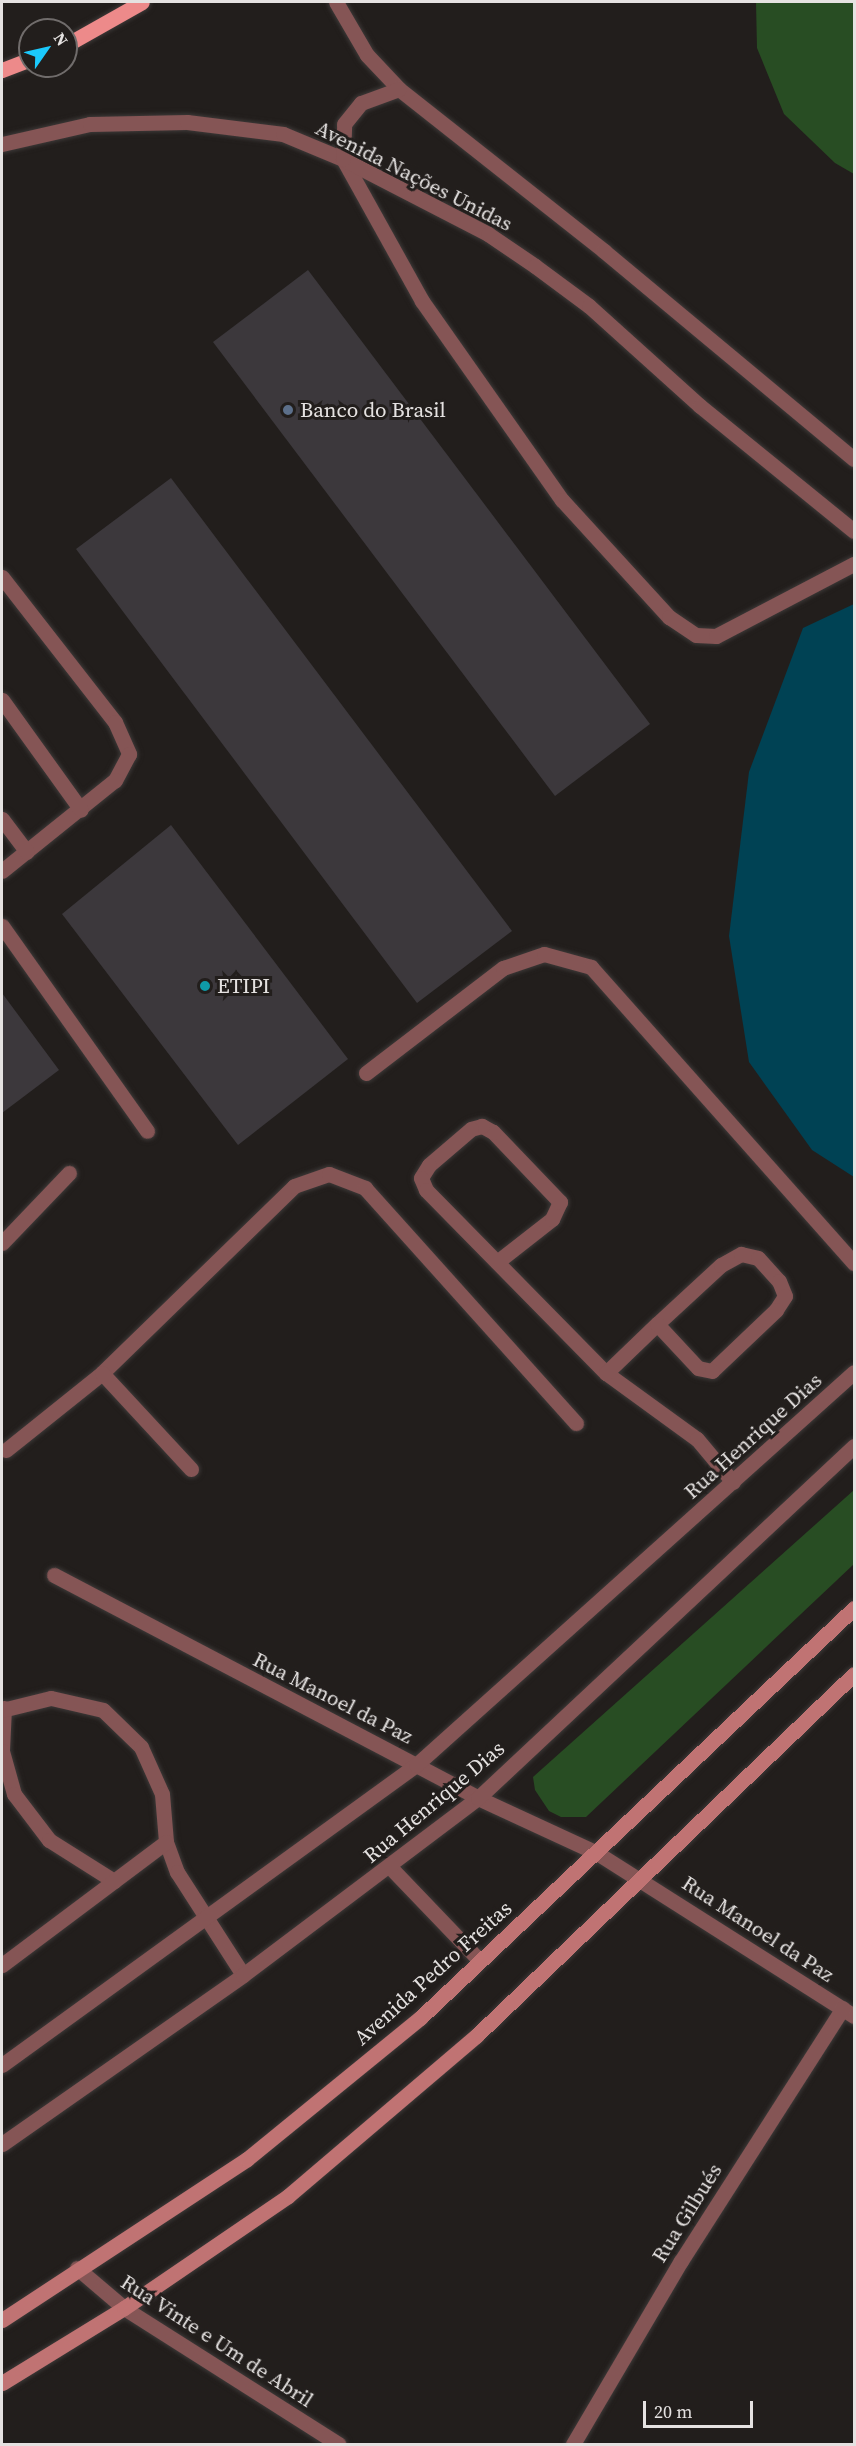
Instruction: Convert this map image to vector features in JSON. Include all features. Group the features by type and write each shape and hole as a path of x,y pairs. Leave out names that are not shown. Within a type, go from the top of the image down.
{"main road":[{"path":"78,38 142,2"},
{"path":"2,70 18,64"},
{"name":"Avenida Pedro Freitas","path":"2,2320 76,2268 247,2159 420,2018 855,1608"},
{"path":"2,2383 124,2308 288,2196 376,2123 476,2036 855,1674"}],"street":[{"name":"Avenida Nações Unidas","path":"336,2 367,55 399,89 604,251 855,459"},
{"path":"399,89 361,103 344,124 343,159 422,301 555,490 669,617 696,635 716,636 855,564"},
{"name":"Avenida Nações Unidas","path":"2,144 90,124 187,122 283,134 343,159 488,234 535,266 589,306 700,406 855,531"},
{"path":"2,577 115,722 129,754 115,780 81,810 2,871"},
{"path":"2,700 81,810"},
{"path":"2,819 27,852"},
{"path":"2,926 147,1131"},
{"path":"366,1073 503,968 544,954 591,967 855,1263"},
{"path":"497,1262 552,1219 560,1202 493,1131 482,1126 471,1129 429,1166 421,1178 426,1190 606,1373 697,1439 733,1482"},
{"path":"2,1243 69,1173"},
{"path":"6,1450 102,1372 294,1186 329,1174 365,1188 576,1423"},
{"path":"606,1373 657,1324 721,1265 741,1254 758,1258 779,1281 784,1296 776,1311 712,1371 698,1368 657,1324"},
{"path":"102,1372 191,1469"},
{"name":"Rua Henrique Dias","path":"2,2065 206,1920 416,1765 855,1372"},
{"name":"Rua Henrique Dias","path":"2,2144 243,1975 390,1867 478,1798 855,1446"},
{"name":"Rua Manoel da Paz","path":"54,1575 478,1798 597,1853 640,1878 849,2012"},
{"path":"114,1881 49,1840 14,1794 2,1751 3,1709 51,1698 103,1710 141,1747 162,1794 166,1842 177,1872 243,1975"},
{"path":"2,1965 166,1842"},
{"path":"390,1867 480,1961"},
{"name":"Rua Gilbués","path":"573,2445 681,2261 849,2012"},
{"name":"Rua Vinte e Um de Abril","path":"76,2268 124,2308 338,2445"}],"green space":[{"path":"756,2 854,2 854,174 835,163 784,114 757,48"},
{"path":"854,1490 854,1564 586,1817 561,1817 549,1811 535,1790 533,1777"}],"water":[{"path":"854,604 854,1177 812,1150 749,1062 729,936 749,772 803,628"}],"building":[{"path":"308,270 650,724 555,796 213,342"},
{"path":"171,478 512,931 417,1003 76,549"},
{"name":"ETIPI","path":"171,825 348,1059 238,1145 62,914"},
{"path":"2,993 59,1070 2,1113"}],"place":[{"name":"Banco do Brasil","path":"288,410"},
{"name":"ETIPI","path":"205,986"}]}
